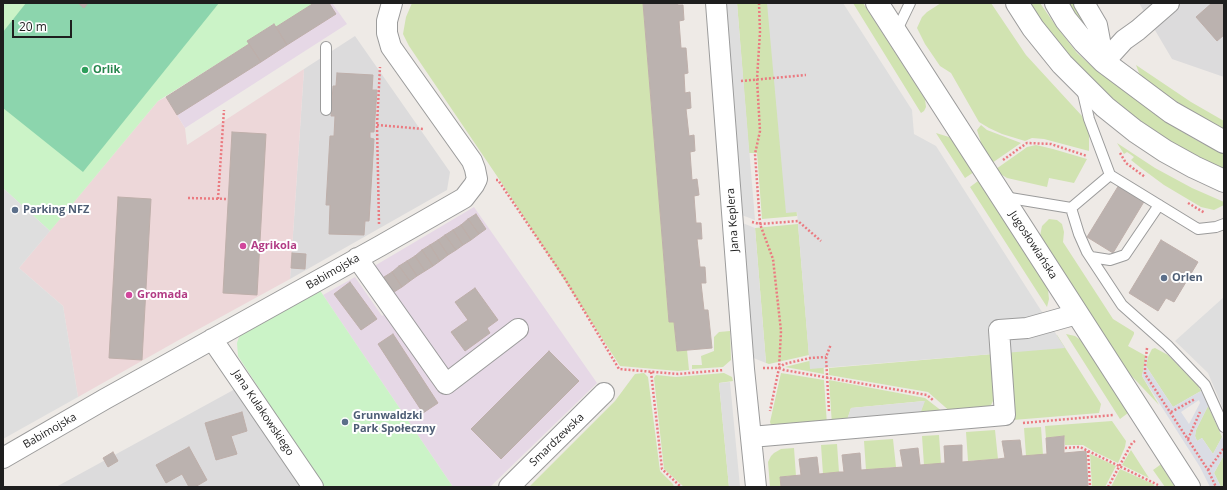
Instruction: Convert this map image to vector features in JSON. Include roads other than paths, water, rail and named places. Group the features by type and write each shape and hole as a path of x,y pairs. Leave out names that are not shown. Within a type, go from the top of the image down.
{"street":[{"name":"Babimojska","path":"3,458 104,399 464,198 477,179 476,169 472,161 391,47 387,33 387,20 392,3"},
{"name":"Jana Keplera","path":"716,3 744,369 758,436 756,487"},
{"name":"Jugosłowiańska","path":"876,3 1189,487"},
{"path":"1017,3 1026,18 1062,64 1105,107 1153,143 1194,167 1224,181"},
{"path":"1056,3 1066,20 1084,42 1104,62 1171,112 1224,142"},
{"path":"1084,3 1097,25 1104,62"},
{"path":"1104,62 1124,40 1169,3"},
{"path":"358,258 446,384 518,329"},
{"path":"758,436 1005,415 999,330 1027,328 1077,314"},
{"name":"Jana Kułakowskiego","path":"212,339 314,487"},
{"name":"Smardzewska","path":"509,487 604,393"}],"lane":[{"path":"896,33 910,3"},
{"path":"326,47 326,110"},
{"path":"1081,84 1089,119 1110,175 1198,229 1220,225"},
{"path":"1001,196 1071,208 1110,175"},
{"path":"1091,258 1110,260 1125,255 1159,205"},
{"path":"1071,208 1079,234 1091,258 1122,305 1151,331 1205,385 1224,427"}],"place":[{"name":"Orlik","path":"85,70"},
{"name":"Parking NFZ","path":"15,210"},
{"name":"Agrikola","path":"243,246"},
{"name":"Orlen","path":"1164,278"},
{"name":"Gromada","path":"129,295"},
{"name":"Grunwaldzki Park Społeczny","path":"345,422"}]}
